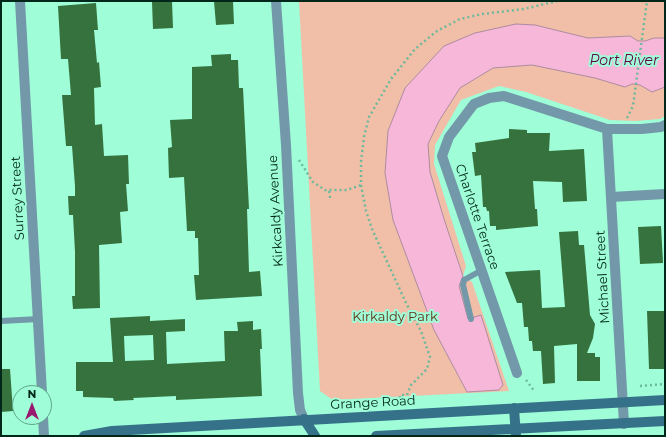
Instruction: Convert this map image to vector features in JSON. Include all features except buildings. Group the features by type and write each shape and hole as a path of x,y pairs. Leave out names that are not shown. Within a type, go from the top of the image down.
{"main road":[{"name":"Grange Road","path":"84,436 112,431 304,419 665,400"},
{"path":"514,408 516,432"},
{"path":"304,419 315,436"},
{"path":"376,436 516,432 665,421"}],"street":[{"name":"Surrey Street","path":"20,1 42,385"},
{"name":"Kirkcaldy Avenue","path":"276,1 286,145 298,393 300,410 304,419"},
{"name":"Charlotte Terrace","path":"517,373 442,156 449,137 474,104 489,98 504,96 607,129 642,129 661,127 665,124"},
{"name":"Michael Street","path":"607,129 624,424"},
{"path":"611,197 665,194"},
{"path":"43,425 44,436"}],"lane":[{"path":"471,319 463,285 464,280 482,270"},
{"path":"1,321 38,319"}],"path":[{"path":"400,400 400,395 407,395 410,385 427,369 430,357 421,331 407,305 372,229 361,186 361,162 364,137 369,117 391,79 415,49 437,30 460,19 482,14 524,9 557,1"},
{"path":"621,129 634,106 647,1"},
{"path":"286,145 304,165 313,182 329,191 347,190 361,186"},
{"path":"329,191 330,198"},
{"path":"640,386 665,384"}],"green space":[{"name":"Kirkaldy Park","path":"299,1 665,1 665,116 660,119 635,121 610,120 526,92 499,86 461,100 435,145 434,164 466,266 463,276 472,282 509,391 333,400 320,391"}],"water":[{"name":"Port River","path":"516,24 535,25 588,38 630,36 638,41 645,41 654,38 665,38 665,87 652,92 640,85 632,84 625,87 595,78 532,65 493,68 460,88 439,121 428,144 430,172 463,276 459,286 468,319 481,315 503,385 499,390 467,392 434,330 393,220 385,173 388,131 405,88 444,46 475,33"}]}
